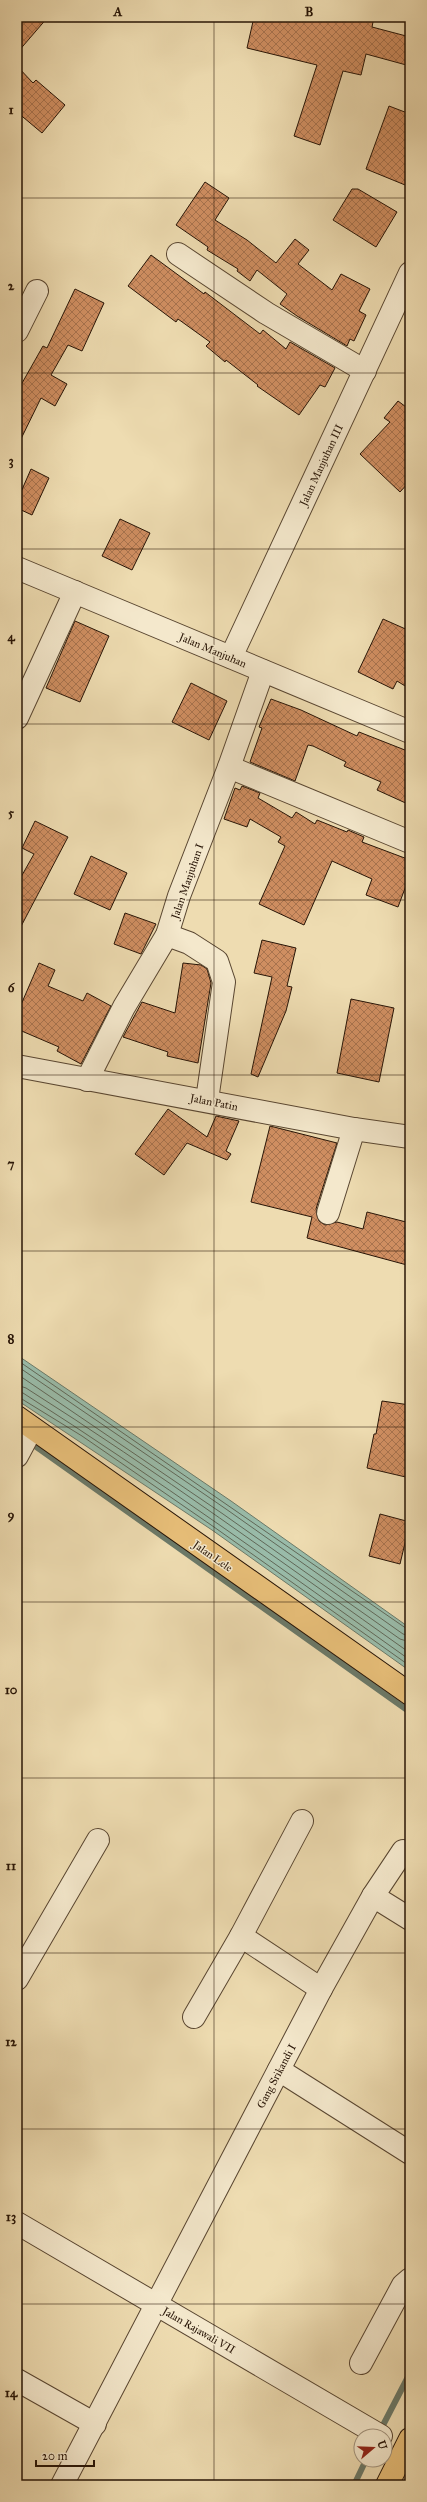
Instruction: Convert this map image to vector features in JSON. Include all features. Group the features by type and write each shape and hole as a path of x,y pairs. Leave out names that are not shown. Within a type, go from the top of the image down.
{"main road":[{"name":"Jalan Lele","path":"24,1423 410,1694"},
{"path":"387,2485 408,2443"}],"street":[{"path":"178,254 266,313 365,371"},
{"name":"Jalan Manjuhan III","path":"231,657 365,371 404,302 410,273"},
{"path":"17,331 37,291"},
{"name":"Jalan Manjuhan","path":"17,568 410,732"},
{"path":"17,718 75,592"},
{"name":"Jalan Manjuhan I","path":"87,1080 124,1007 167,935 179,896 229,768 263,671"},
{"path":"229,768 410,842"},
{"path":"167,935 189,943 217,961 224,982 207,1100"},
{"name":"Jalan Patin","path":"17,1066 87,1080 207,1100 354,1129 410,1137"},
{"path":"328,1213 354,1129"},
{"path":"17,1456 24,1423"},
{"path":"194,2017 242,1936 302,1821"},
{"path":"17,1979 98,1840"},
{"name":"Gang Srikandi I","path":"62,2485 95,2424 155,2304 321,1989 373,1896 403,1850"},
{"path":"373,1896 410,1919"},
{"path":"242,1936 321,1989"},
{"path":"279,2070 410,2153"},
{"name":"Jalan Rajawali VII","path":"17,2223 367,2428"},
{"path":"361,2363 403,2285 410,2279"},
{"path":"17,2380 95,2424"},
{"path":"393,2440 408,2443"}],"water":[{"path":"17,1355 231,1501 410,1628 410,1671 212,1530 17,1400"}],"building":[{"path":"17,17 48,17 17,53"},
{"path":"254,17 374,17 372,27 410,37 410,66 366,54 361,75 343,71 320,145 294,136 317,65 247,48"},
{"path":"17,66 33,83 36,80 65,105 42,133 17,112"},
{"path":"389,106 410,114 410,187 366,169"},
{"path":"205,182 229,198 215,220 247,240 276,263 295,239 309,250 298,264 332,290 341,274 370,289 359,311 366,315 354,341 350,339 347,346 297,316 280,304 287,294 257,270 250,281 237,271 238,269 207,250 208,247 176,225"},
{"path":"352,189 358,189 397,212 376,247 333,220"},
{"path":"151,255 204,294 205,292 260,334 263,330 286,349 290,342 335,368 325,387 320,385 299,415 257,386 258,385 226,360 225,362 206,346 210,342 178,319 176,322 128,286"},
{"path":"75,289 104,303 82,351 68,345 51,375 67,384 55,406 41,398 17,447 17,392 43,346 47,348"},
{"path":"398,401 410,410 410,481 400,492 360,454 390,422 384,418"},
{"path":"31,469 49,478 32,515 17,508 17,501"},
{"path":"120,519 150,533 132,570 102,556"},
{"path":"383,619 410,631 410,689 397,681 393,689 358,672"},
{"path":"75,621 109,636 80,702 46,688"},
{"path":"191,683 227,701 209,740 172,722"},
{"path":"271,699 301,710 357,736 359,732 410,752 410,805 377,790 381,782 344,766 346,762 313,746 308,745 295,781 250,762 262,728 259,727"},
{"path":"242,786 260,793 258,798 292,818 296,812 315,824 317,820 347,832 348,830 364,837 362,842 410,860 410,875 398,907 366,895 372,879 332,861 304,925 259,904 285,846 278,842 281,837 250,819 247,827 224,819 235,788 240,790"},
{"path":"35,821 68,837 17,934 17,884 34,854 22,848"},
{"path":"91,856 127,873 110,910 74,894"},
{"path":"125,913 156,924 141,954 114,944"},
{"path":"262,940 296,948 287,986 292,987 286,1011 258,1077 251,1074 272,977 254,973"},
{"path":"39,963 55,970 48,986 83,1001 87,993 111,1006 81,1064 57,1051 59,1047 17,1029 17,1014"},
{"path":"183,963 201,965 207,969 211,983 198,1063 167,1056 168,1052 123,1037 142,1002 175,1013"},
{"path":"351,999 394,1008 379,1082 337,1073"},
{"path":"168,1109 207,1137 216,1116 239,1121 226,1151 231,1154 227,1160 187,1143 164,1175 135,1154"},
{"path":"270,1126 337,1143 316,1209 319,1221 325,1225 337,1222 363,1229 367,1212 410,1223 410,1252 407,1265 307,1238 312,1217 251,1202"},
{"path":"382,1401 410,1405 410,1478 367,1468 374,1434 376,1434"},
{"path":"380,1514 410,1522 400,1564 369,1556"}],"waterway":[{"path":"28,1441 410,1712"},
{"path":"382,2428 410,2373"},
{"path":"354,2485 362,2468"},
{"path":"405,2485 410,2475"}]}
